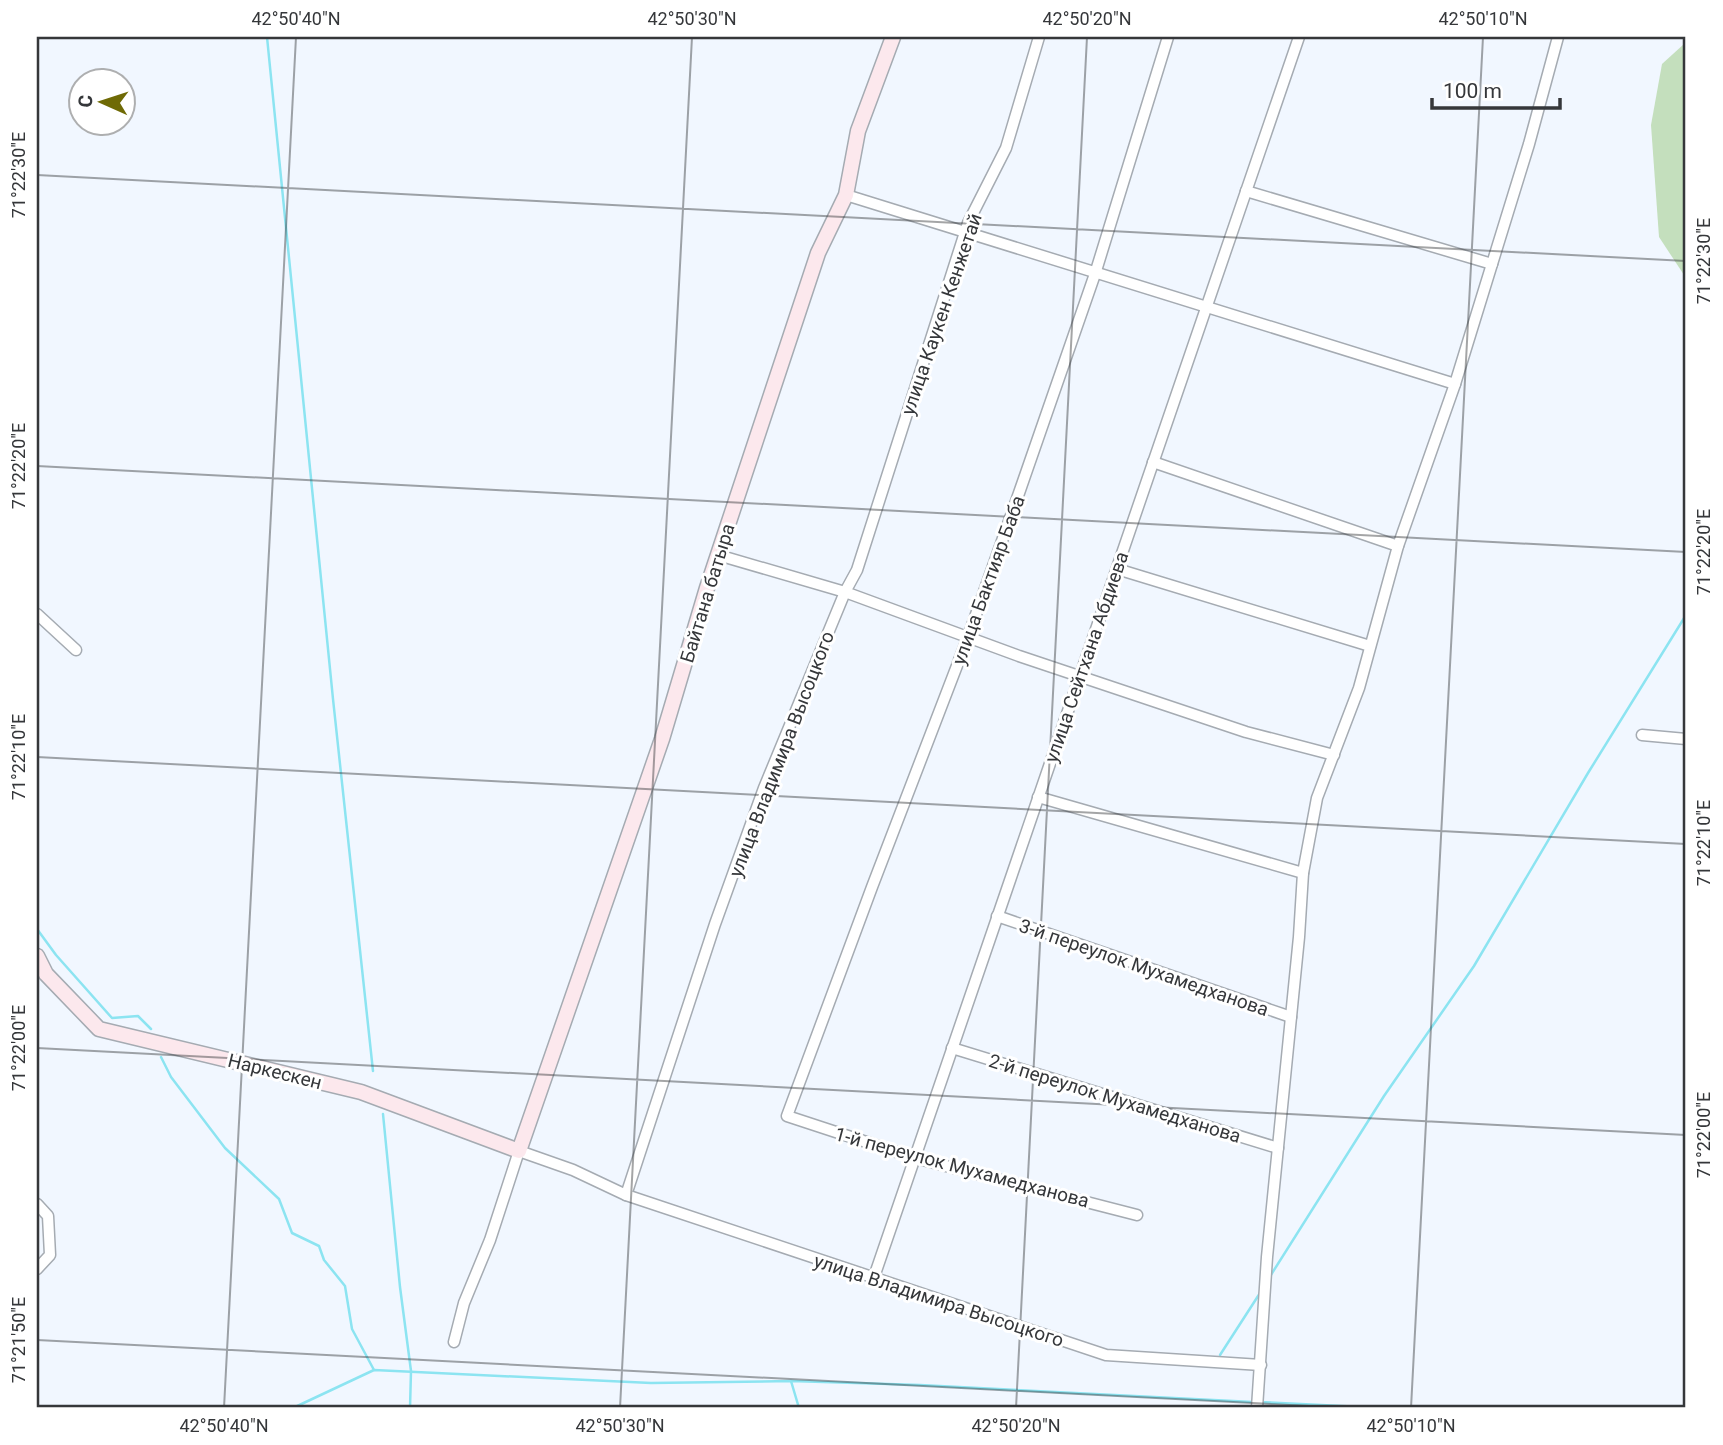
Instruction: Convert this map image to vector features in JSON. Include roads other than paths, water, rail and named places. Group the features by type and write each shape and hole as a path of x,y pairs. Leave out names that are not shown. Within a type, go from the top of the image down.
{"street":[{"name":"Байтана батыра","path":"519,1151 659,748 718,555 818,253 846,195 858,131 893,37"},
{"name":"улица Каукен Кенжетай","path":"845,592 857,570 965,233 1006,148 1039,37"},
{"name":"улица Бактияр Баба","path":"788,1116 968,637 1095,274 1168,37"},
{"name":"улица Сейтхана Абдиева","path":"874,1277 1299,37"},
{"path":"1257,1408 1267,1257 1303,873 1317,798 1359,688 1398,547 1455,384 1529,144 1558,37"},
{"path":"1246,191 1492,264"},
{"path":"846,195 1455,384"},
{"path":"1153,462 1398,547"},
{"path":"718,555 845,592 1079,677 1246,732 1334,755"},
{"path":"1117,569 1370,646"},
{"name":"улица Владимира Высоцкого","path":"626,1195 715,924 764,788 845,592"},
{"path":"37,614 76,650"},
{"path":"1642,736 1686,738"},
{"path":"1038,797 1303,873"},
{"name":"3-й переулок Мухамедханова","path":"997,916 1291,1017"},
{"name":"Наркескен","path":"37,956 42,978 99,1029 360,1092 519,1151"},
{"name":"2-й переулок Мухамедханова","path":"952,1048 1278,1148"},
{"name":"1-й переулок Мухамедханова","path":"788,1116 915,1157 1137,1215"},
{"path":"454,1342 464,1303 490,1240 519,1151"},
{"name":"улица Владимира Высоцкого","path":"519,1151 573,1170 626,1195 1106,1355 1261,1365"},
{"path":"37,1204 48,1216 50,1255 37,1269"}],"waterway":[{"path":"267,37 373,1071"},
{"path":"1269,1278 1384,1096 1474,966 1588,773 1686,615"},
{"path":"37,929 56,955 112,1018 138,1016 151,1029"},
{"path":"161,1057 171,1077 225,1148 279,1199 292,1233 319,1246 324,1260 345,1286 352,1329 374,1370"},
{"path":"383,1114 411,1371 410,1408"},
{"path":"1220,1355 1260,1293"},
{"path":"293,1408 374,1370 651,1383 791,1381 920,1385 1253,1402"},
{"path":"791,1381 799,1408"},
{"path":"1260,1402 1383,1408"}]}
